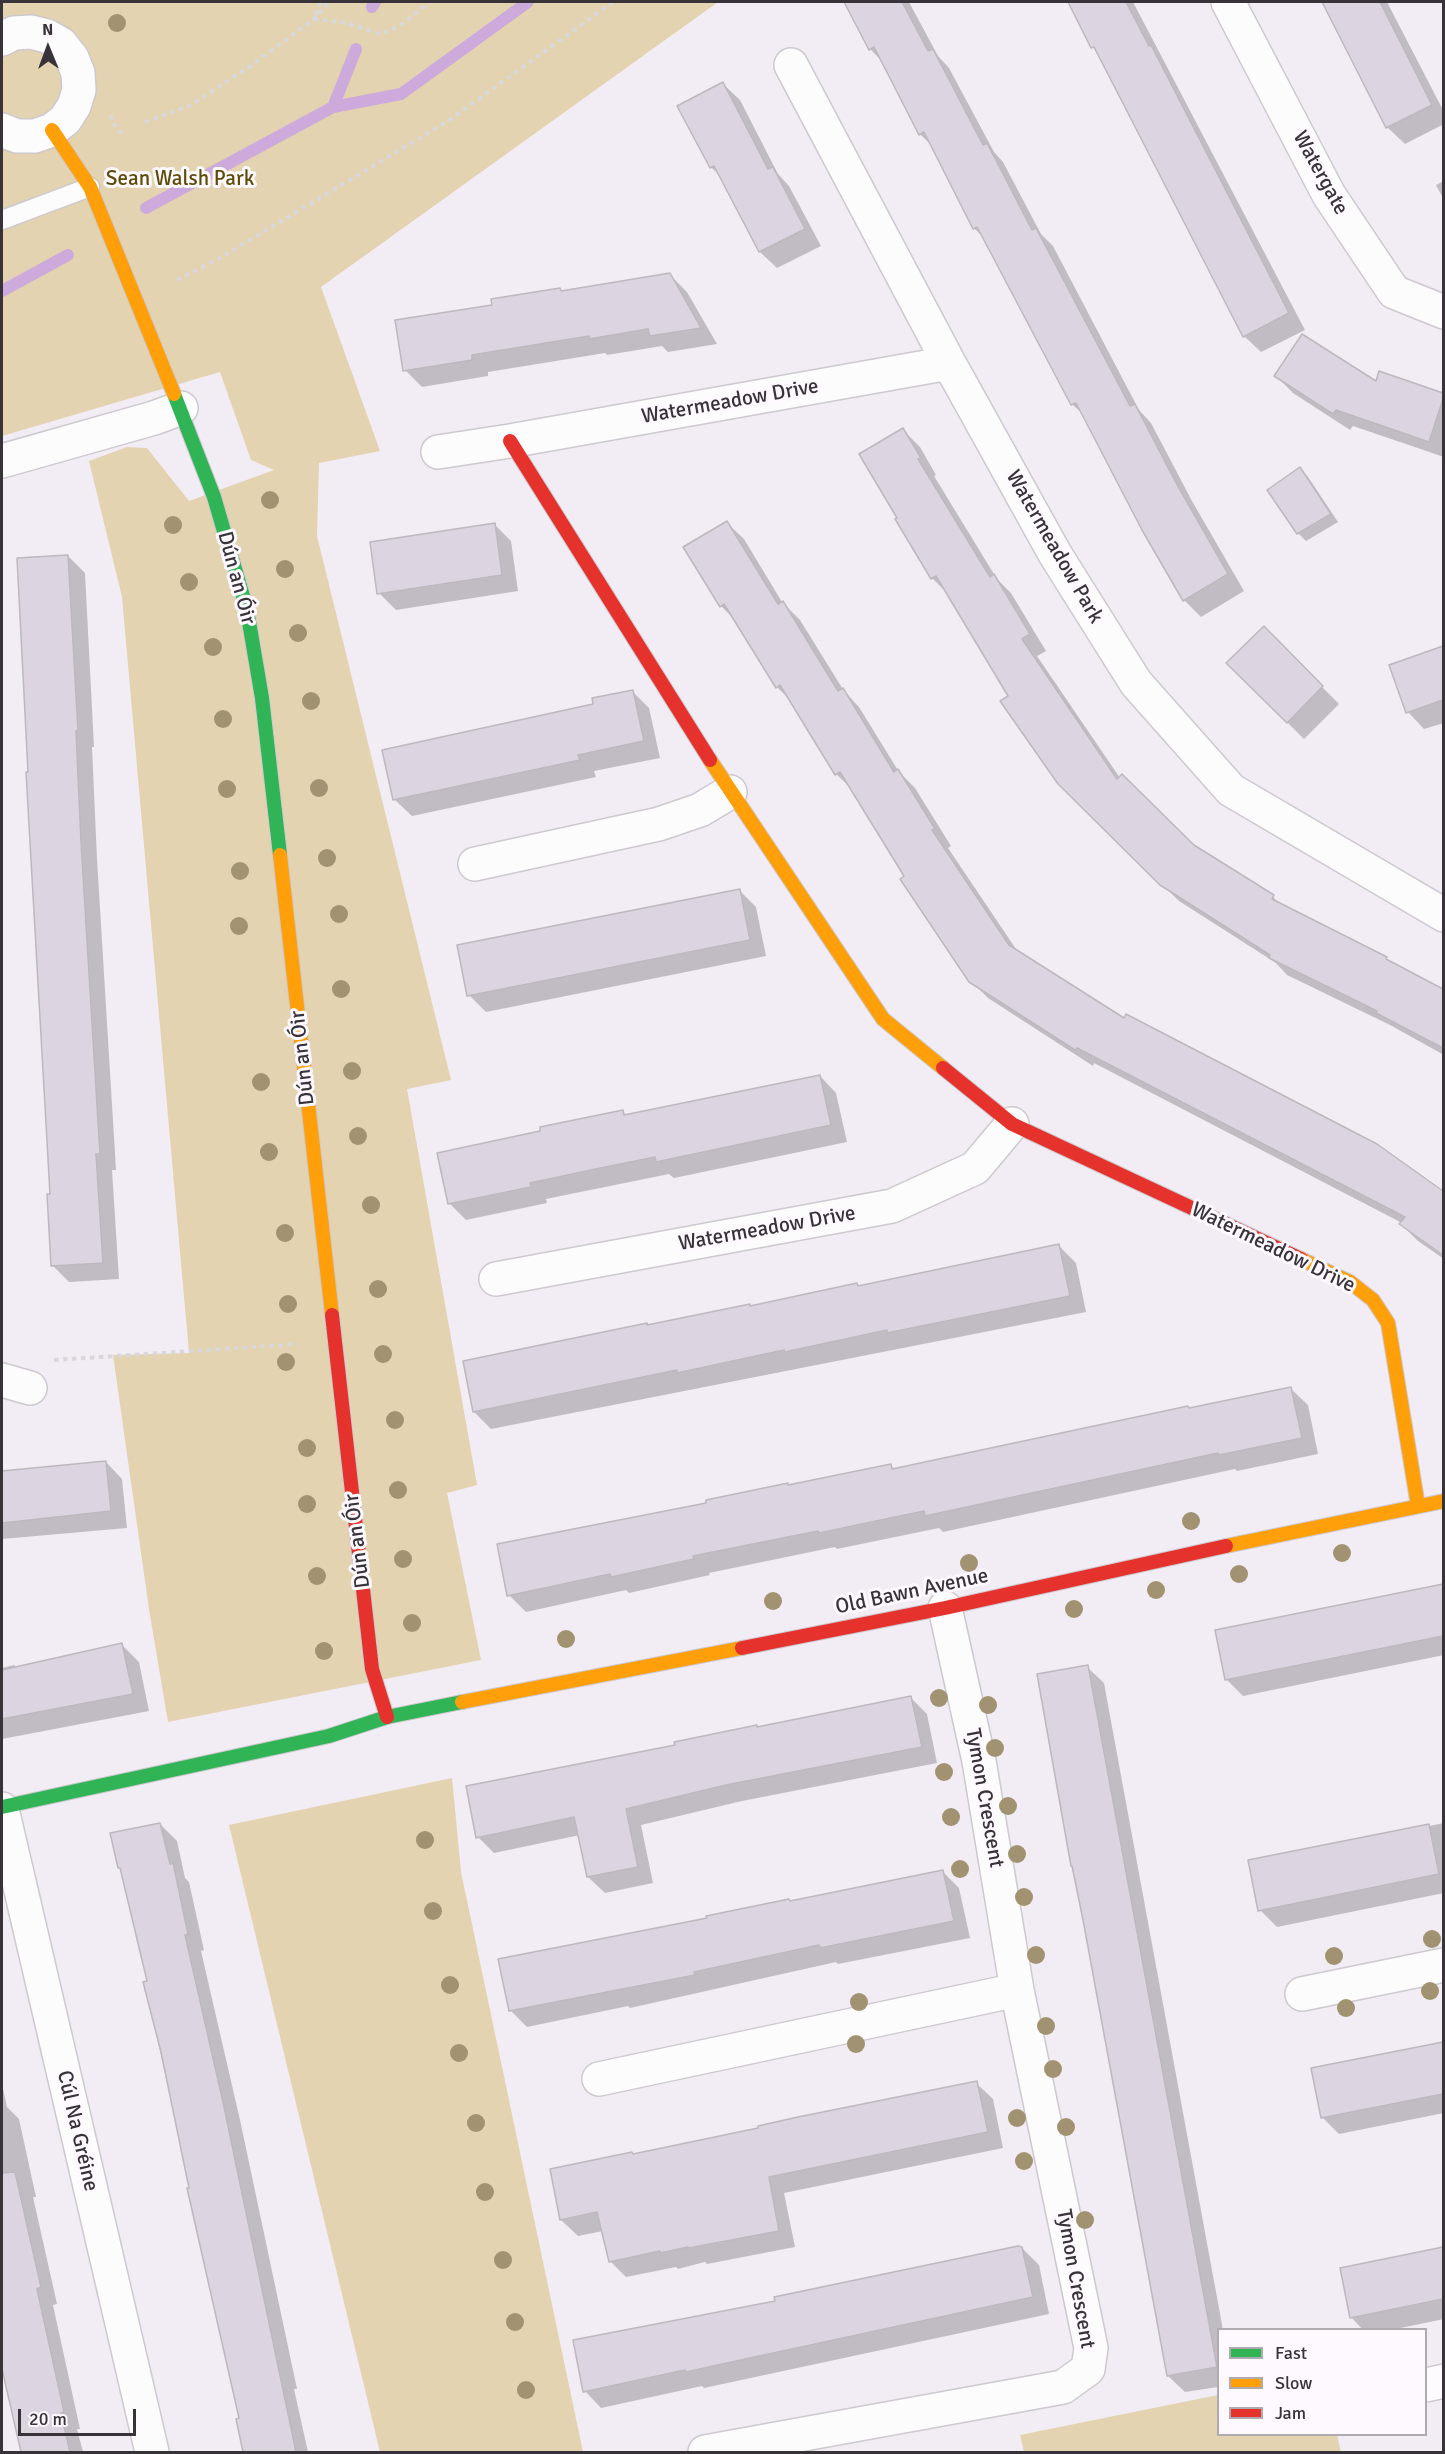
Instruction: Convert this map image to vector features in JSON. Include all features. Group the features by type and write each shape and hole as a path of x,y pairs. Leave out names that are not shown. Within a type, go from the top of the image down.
{"street":[{"name":"Watergate","path":"1228,2 1329,195 1394,292 1443,312"},
{"path":"2,39 14,33 31,32 61,44 72,57 78,73 79,90 74,106 65,120 52,130 35,136 17,136 2,130"},
{"name":"Watermeadow Park","path":"791,65 949,363 1055,554 1136,683 1231,790 1443,915"},
{"name":"Dún an Óir","path":"52,130 90,188 181,408 214,497 247,610 262,698 372,1670 387,1717"},
{"name":"Watermeadow Drive","path":"438,452 949,363"},
{"path":"2,461 154,418 181,408"},
{"name":"Watermeadow Drive","path":"510,441 730,792 883,1018 1012,1124 1350,1282 1373,1300 1388,1323 1418,1506"},
{"path":"475,864 659,824 700,810 730,792"},
{"name":"Watermeadow Drive","path":"496,1279 892,1206 975,1168 1012,1124"},
{"name":"Old Bawn Avenue","path":"387,1717 945,1608 1112,1570 1443,1501"},
{"name":"Tymon Crescent","path":"705,2452 788,2445 1063,2387 1088,2369 1091,2348 1017,1990 979,1761 945,1608"},
{"name":"Cúl Na Gréine","path":"152,2452 2,1808 329,1736 387,1717"},
{"path":"1302,1994 1443,1965"},
{"path":"599,2079 1017,1990"},
{"path":"1427,2385 1443,2381"}],"lane":[{"path":"2,220 90,188"}],"path":[{"path":"314,19 320,2"},
{"path":"145,122 189,106 249,67 314,19 329,2"},
{"path":"314,19 347,23 380,34 398,27 430,2"},
{"path":"177,280 218,259 448,121 613,2"},
{"path":"25,1376 309,1343"}],"green space":[{"name":"Sean Walsh Park","path":"2,2 718,2 321,287 380,451 319,463 317,536 451,1080 407,1089 477,1485 447,1493 481,1660 168,1722 149,1609 113,1355 189,1353 122,597 89,461 127,447 147,448 189,501 274,470 251,460 220,372 2,436"},
{"path":"452,1778 461,1872 583,2452 380,2452 229,1825"},
{"path":"1217,2395 1217,2436 1337,2436 1341,2452 1024,2452 1020,2435"}],"building":[{"path":"844,2 902,2 928,51 933,49 983,145 987,143 1032,230 1036,228 1130,406 1135,404 1176,483 1228,574 1183,601 1142,530 1076,403 1071,405 977,227 973,229 924,132 919,135 874,47 869,50"},
{"path":"1068,2 1126,2 1149,46 1151,45 1289,313 1243,337 1094,47 1091,48"},
{"path":"1322,2 1380,2 1432,105 1386,128"},
{"path":"723,82 768,169 773,167 805,229 759,252 714,166 710,168 677,106"},
{"path":"670,273 701,328 650,336 648,329 589,339 589,336 472,355 472,360 403,371 395,320 492,305 491,299 560,288 561,291"},
{"path":"1302,334 1376,381 1379,371 1443,393 1429,442 1336,410 1333,414 1274,376"},
{"path":"903,428 921,458 918,459 990,577 994,574 1030,634 1022,639 1117,779 1122,774 1194,845 1274,895 1272,899 1387,957 1386,959 1443,989 1443,1048 1376,1013 1377,1011 1269,958 1270,955 1160,885 1058,784 1000,701 1008,696 936,576 931,579 859,454"},
{"path":"1300,467 1331,514 1297,534 1267,490"},
{"path":"727,521 778,604 783,601 838,691 843,688 894,772 898,769 935,829 932,830 1009,945 1124,1018 1126,1014 1377,1144 1443,1191 1443,1255 1399,1224 1405,1217 1077,1048 1075,1050 969,982 900,879 904,876 840,772 835,775 780,685 776,688 724,604 720,607 683,547"},
{"path":"495,523 502,575 377,594 370,542"},
{"path":"68,555 78,730 76,731 81,842 100,1154 96,1154 103,1263 51,1266 47,1194 50,1194 26,772 28,772 17,558"},
{"path":"1264,626 1323,686 1287,723 1226,663"},
{"path":"1443,646 1443,700 1406,713 1389,665"},
{"path":"633,690 644,741 578,755 580,760 393,800 382,750 593,704 592,698"},
{"path":"740,889 750,940 467,996 457,945"},
{"path":"820,1075 831,1125 656,1162 655,1157 591,1170 530,1183 531,1187 448,1204 437,1153 540,1131 540,1127 623,1110 624,1115"},
{"path":"1059,1244 1070,1296 887,1333 887,1330 785,1352 784,1350 677,1373 677,1370 473,1412 463,1361 857,1283 858,1286"},
{"path":"1291,1387 1302,1438 1219,1455 1218,1453 925,1516 924,1511 819,1533 818,1531 693,1556 694,1559 611,1577 610,1574 507,1596 497,1544 706,1503 706,1500 788,1483 788,1485 891,1464 892,1469 1188,1406 1189,1408"},
{"path":"106,1461 111,1511 2,1523 2,1471"},
{"path":"1443,1584 1443,1636 1225,1680 1215,1630"},
{"path":"122,1643 133,1694 2,1719 2,1670"},
{"path":"1088,1665 1217,2367 1167,2376 1037,1674"},
{"path":"911,1696 922,1747 726,1785 626,1809 638,1867 587,1877 574,1817 476,1838 466,1786 675,1745 674,1742 757,1725 757,1727"},
{"path":"160,1823 170,1864 173,1863 188,1934 185,1935 223,2102 296,2452 243,2452 236,2419 239,2418 187,2188 189,2188 161,2052 143,1982 147,1981 110,1833"},
{"path":"1429,1824 1439,1874 1258,1911 1248,1860"},
{"path":"943,1870 954,1921 820,1948 819,1945 694,1972 695,1975 509,2011 498,1959"},
{"path":"1443,2042 1443,2094 1321,2118 1311,2068"},
{"path":"977,2081 988,2132 769,2177 779,2231 609,2262 597,2212 560,2220 550,2169 632,2152 633,2154 758,2128 758,2126 798,2117"},
{"path":"15,2172 41,2287 37,2289 64,2412 61,2413 70,2452 21,2452 2,2369 2,2173"},
{"path":"1022,2247 1033,2297 583,2392 573,2340 775,2301 774,2297"},
{"path":"1443,2247 1443,2299 1350,2318 1340,2268"}],"waterway":[{"path":"372,7 375,2"},
{"path":"146,208 333,107 401,94 528,2"},
{"path":"333,107 356,49"},
{"path":"2,291 68,255"}],"traffic: fast":[{"path":"174,394 214,497 247,610 262,698 280,855"},
{"path":"2,1807 329,1736 387,1717 462,1702"}],"traffic: slow":[{"path":"52,130 90,187 174,394"},
{"path":"710,760 883,1019 943,1068"},
{"path":"280,855 332,1315"},
{"path":"1301,1259 1350,1282 1373,1300 1388,1323 1418,1506"},
{"path":"1226,1546 1444,1501"},
{"path":"462,1702 742,1648"}],"traffic: jam":[{"path":"510,441 710,760"},
{"path":"943,1068 1012,1124 1301,1259"},
{"path":"332,1315 372,1669 387,1717"},
{"path":"742,1648 945,1608 1226,1546"}]}
